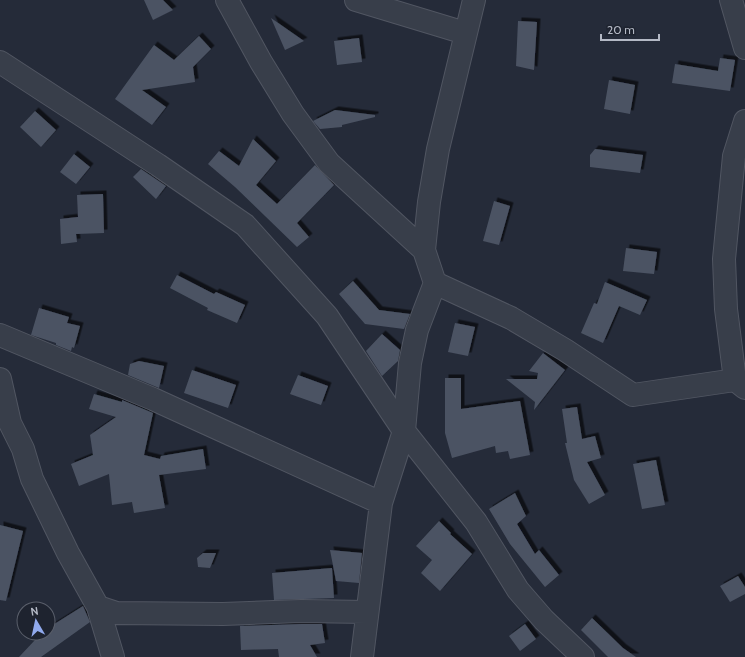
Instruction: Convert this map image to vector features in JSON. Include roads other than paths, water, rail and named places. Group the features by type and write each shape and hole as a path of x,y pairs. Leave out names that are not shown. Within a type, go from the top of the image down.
{"street":[{"path":"227,0 240,10 293,114 329,163 424,250"},
{"path":"356,0 465,33"},
{"path":"362,657 381,502 404,431 410,363 417,330 435,283 424,250 429,202 438,149 474,0"},
{"path":"731,0 745,48"},
{"path":"0,62 158,165 245,225 327,316 404,431 476,522 518,590 544,620 582,657"},
{"path":"435,283 511,318 565,350 633,395 740,384 726,309 724,259 734,156 745,120"},
{"path":"0,335 153,399 381,502"},
{"path":"0,379 10,423 23,449 32,478 68,553 98,607 113,657"},
{"path":"98,607 116,613 222,614 301,610 367,612"}]}
